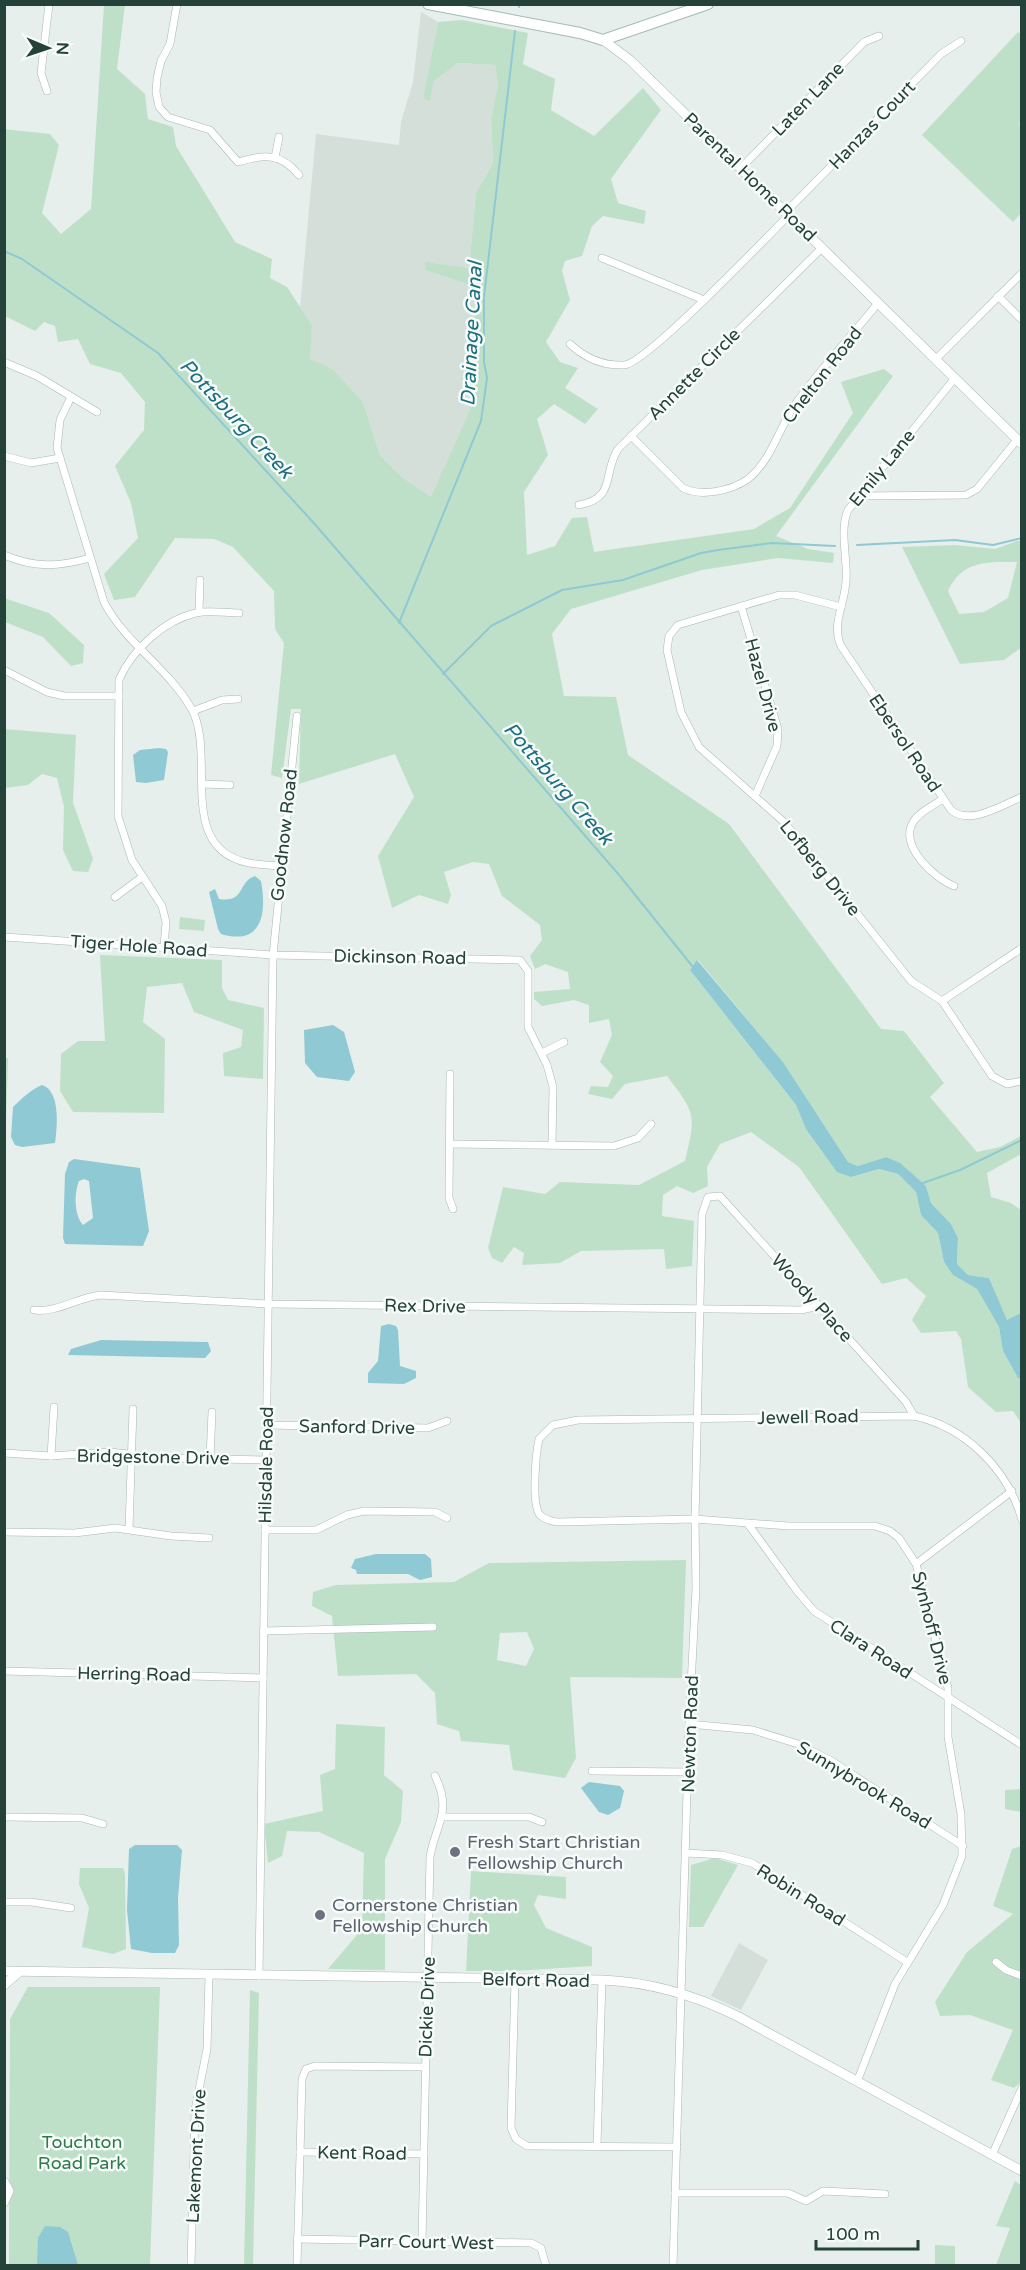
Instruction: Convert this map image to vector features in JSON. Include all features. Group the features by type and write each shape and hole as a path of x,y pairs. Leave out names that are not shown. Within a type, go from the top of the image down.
{"main road":[{"name":"Parental Home Road","path":"428,4 580,33 603,40"},
{"path":"603,40 708,4"}],"street":[{"path":"47,91 40,73 49,4"},
{"path":"177,4 170,44 161,61 157,78 156,92 159,107 168,117 210,130 238,162 257,156 275,158 288,162 299,175"},
{"name":"Laten Lane","path":"741,168 864,42 879,36"},
{"name":"Parental Home Road","path":"603,40 630,60 1019,442"},
{"name":"Hanzas Court","path":"570,344 585,358 623,365 632,363 646,354 704,300 941,54 961,41"},
{"path":"275,158 279,137"},
{"name":"Annette Circle","path":"579,505 603,495 614,455 822,248"},
{"path":"602,258 704,300"},
{"path":"936,360 1022,273"},
{"path":"998,296 1022,320"},
{"name":"Chelton Road","path":"631,436 682,488 690,492 706,493 743,482 762,463 796,403 879,303"},
{"path":"4,362 38,376 97,412"},
{"name":"Emily Lane","path":"841,607 846,581 846,515 955,378"},
{"path":"71,397 57,432 60,458 90,558 109,611 179,689 193,711 202,744 203,815 216,842 240,860 281,866"},
{"path":"859,496 966,495 977,489 1019,442"},
{"path":"4,456 31,464 60,458"},
{"path":"4,555 22,562 49,566 90,558"},
{"path":"199,612 200,580"},
{"path":"741,606 787,594 841,607"},
{"name":"Lofberg Drive","path":"741,606 678,625 669,636 667,650 681,712 688,731 706,755 785,823 911,981 942,1001 992,1076 1007,1084 1022,1081"},
{"name":"Hazel Drive","path":"741,606 778,729 777,746 755,796"},
{"name":"Ebersol Road","path":"841,607 837,633 841,646 943,799 956,814 967,816 1022,797"},
{"path":"164,947 165,914 158,898 142,877 126,847 118,816 118,696 123,670 141,649 166,626 182,617 199,612 238,613"},
{"path":"4,670 47,693 64,696 118,696"},
{"path":"193,711 222,700 238,699"},
{"name":"Goodnow Road","path":"273,955 297,716"},
{"path":"202,784 230,785"},
{"path":"943,799 917,817 912,824 910,839 912,847 936,877 954,886"},
{"path":"115,897 142,877"},
{"name":"Tiger Hole Road","path":"4,937 273,955"},
{"path":"942,1001 1022,948"},
{"name":"Dickinson Road","path":"273,955 514,958 525,963 528,971 528,1026 542,1053"},
{"name":"Hilsdale Road","path":"259,1976 273,955"},
{"path":"552,1145 553,1087 542,1053 564,1042"},
{"path":"450,1074 448,1198 453,1209"},
{"path":"449,1143 623,1145 638,1138 651,1124"},
{"name":"Woody Place","path":"705,1202 712,1195 720,1196 906,1402 914,1416"},
{"name":"Newton Road","path":"673,2265 683,1993 689,1724 696,1588 697,1420 705,1202"},
{"name":"Rex Drive","path":"34,1310 47,1311 78,1299 100,1295 268,1304 801,1310 819,1306"},
{"path":"51,1456 54,1407"},
{"path":"129,1529 133,1409"},
{"path":"210,1459 212,1412"},
{"name":"Jewell Road","path":"547,1428 563,1422 578,1420 914,1416 928,1419 977,1448 994,1466 1012,1491 1022,1520"},
{"name":"Sanford Drive","path":"266,1425 428,1428 447,1421"},
{"name":"Synhoff Drive","path":"547,1428 539,1439 537,1450 536,1502 541,1515 547,1520 557,1522 695,1519 748,1524 882,1528 899,1538 916,1564 945,1674 949,1700 949,1743 961,1814 963,1846 953,1884 895,1984 857,2082"},
{"name":"Bridgestone Drive","path":"4,1453 51,1456 98,1452 266,1460"},
{"path":"916,1564 1012,1491"},
{"path":"265,1530 316,1530 355,1512 364,1511 435,1512 447,1518"},
{"name":"Clara Road","path":"748,1524 797,1592 814,1611 1022,1745"},
{"path":"4,1532 69,1533 129,1529 171,1536 209,1538"},
{"path":"263,1631 433,1627"},
{"name":"Herring Road","path":"4,1671 262,1678"},
{"name":"Sunnybrook Road","path":"689,1724 753,1730 798,1744 830,1760 963,1846"},
{"path":"592,1771 688,1772"},
{"name":"Dickie Drive","path":"422,2242 430,1857 442,1817 442,1789 435,1776"},
{"path":"4,1817 82,1818 103,1824"},
{"path":"442,1817 529,1817 542,1822"},
{"name":"Robin Road","path":"686,1853 722,1855 752,1863 907,1962"},
{"path":"4,1902 31,1902 71,1908"},
{"path":"996,1962 1006,1970 1022,1976"},
{"name":"Belfort Road","path":"4,1971 209,1976 602,1980 636,1983 683,1993 739,2017 1022,2171"},
{"path":"4,1985 19,1972"},
{"name":"Lakemont Drive","path":"191,2265 195,2110 207,2049 209,1976"},
{"path":"514,1979 511,2128 516,2139 527,2146 677,2147"},
{"path":"597,2146 602,1980"},
{"path":"297,2265 302,2079 306,2069 315,2066 426,2067"},
{"path":"992,2155 1022,2088"},
{"name":"Kent Road","path":"300,2152 424,2154"},
{"path":"4,2181 9,2191 4,2202"},
{"path":"675,2193 788,2193 806,2201 823,2192 885,2194"},
{"name":"Parr Court West","path":"297,2239 531,2243 541,2248 546,2263"}],"shaded area":[{"path":"421,12 438,22 423,98 433,82 458,63 495,65 498,84 491,120 493,163 476,193 469,268 425,263 425,270 464,283 475,290 476,310 472,324 479,343 474,376 475,399 432,498 403,478 380,455 363,402 333,369 309,359 312,325 300,307 316,134 399,145 401,122 413,82"},
{"path":"739,1943 768,1960 741,2010 711,1996"}],"green space":[{"path":"104,5 125,5 117,69 145,94 148,119 173,127 176,146 235,242 272,259 270,278 287,287 312,325 310,359 333,369 363,402 380,455 403,478 431,497 475,399 474,376 479,343 472,324 476,310 475,290 464,283 425,270 425,262 469,268 476,193 493,163 491,120 498,84 495,65 458,63 433,82 430,101 423,98 438,22 462,20 528,33 523,64 555,79 551,110 594,136 643,88 661,110 611,179 618,203 646,211 644,224 603,216 592,226 582,256 565,261 562,271 570,300 546,342 560,362 578,368 565,388 598,409 585,424 554,404 537,419 548,455 524,492 527,555 555,546 572,518 587,517 594,552 754,529 790,508 853,413 841,382 884,369 893,376 776,536 808,549 834,553 833,563 778,558 702,570 571,609 552,634 564,696 616,697 628,755 729,824 881,1029 904,1031 944,1083 930,1097 977,1152 1000,1147 1021,1136 1021,1154 987,1173 991,1197 1011,1203 1021,1210 1021,1313 1007,1321 989,1278 968,1275 957,1264 958,1238 951,1224 931,1203 926,1186 886,1157 858,1166 848,1162 783,1062 698,960 690,970 796,1105 806,1129 851,1177 879,1169 898,1174 916,1192 921,1215 938,1233 944,1262 953,1275 977,1289 999,1327 1003,1351 1018,1378 1021,1379 1021,1423 1013,1411 996,1412 968,1387 961,1339 956,1331 921,1333 912,1320 926,1296 906,1278 882,1284 799,1167 751,1132 720,1144 707,1167 708,1186 693,1193 677,1186 663,1195 662,1216 694,1221 692,1266 666,1269 664,1249 581,1251 560,1263 522,1265 524,1253 514,1247 502,1263 492,1258 488,1248 503,1187 545,1194 560,1182 639,1185 685,1161 691,1133 691,1115 684,1099 667,1076 625,1084 612,1099 588,1094 591,1086 608,1087 613,1076 600,1062 612,1035 609,1019 589,1023 589,1005 574,1000 542,1006 534,999 534,992 570,989 568,972 545,964 535,969 530,956 542,940 540,925 502,896 489,864 473,862 444,872 451,895 448,904 419,895 392,908 378,856 414,797 395,754 299,784 301,709 291,709 282,778 271,775 284,643 275,629 274,591 233,547 214,539 175,538 135,597 114,600 104,574 138,538 131,503 115,466 144,430 145,402 121,373 90,364 78,339 58,342 55,326 44,322 35,331 5,316 4,129 50,134 59,145 42,213 61,234 91,209"},
{"path":"1018,32 1022,35 1022,121 1019,123 1022,127 1022,212 1013,222 922,135"},
{"path":"1022,541 1021,648 1004,660 960,664 902,547 955,545 995,549","holes":["1017,562 1008,598 984,612 959,614 948,591 960,573 968,568 986,563"]},
{"path":"4,598 49,613 84,645 83,663 71,666 43,637 5,622"},
{"path":"4,729 76,735 73,803 93,859 88,872 73,871 63,850 64,807 57,778 42,774 28,785 5,788"},
{"path":"180,917 205,920 204,931 179,929"},
{"path":"100,955 222,960 222,988 228,1000 264,1008 263,1079 224,1076 223,1053 241,1047 243,1030 194,1012 182,983 147,987 143,1022 165,1039 164,1113 73,1112 60,1091 61,1054 78,1041 105,1041"},
{"path":"4,1058 8,1058 5,1153 4,1153"},
{"path":"686,1560 682,1678 570,1677 576,1758 565,1778 513,1770 509,1745 461,1741 459,1731 437,1724 435,1693 416,1674 338,1676 332,1616 312,1606 313,1592 336,1585 454,1582 489,1563","holes":["527,1632 534,1649 526,1666 497,1660 500,1633"]},
{"path":"336,1724 385,1727 384,1775 403,1791 401,1822 385,1859 385,1970 328,1969 362,1929 364,1853 319,1832 287,1831 282,1856 268,1863 264,1824 323,1811 320,1775 335,1769"},
{"path":"1021,1789 1021,1812 1005,1809 1005,1790"},
{"path":"1021,1846 1021,2082 1014,2088 991,2080 1013,2030 970,2015 940,2016 935,2002 967,1952 1013,1914 993,1906 1012,1849"},
{"path":"715,1858 738,1865 703,1927 689,1927 691,1865"},
{"path":"80,1868 123,1868 126,1949 113,1954 82,1947 89,1908 79,1884"},
{"path":"471,1871 566,1877 566,1899 538,1895 534,1905 546,1928 592,1947 592,1966 515,1971 466,1971"},
{"name":"Touchton Road Park","path":"28,1987 160,1987 150,2265 9,2266 10,2019"},
{"path":"250,1990 259,1993 253,2265 244,2266"},
{"path":"1015,2181 1021,2185 1021,2265 996,2265 1010,2228 996,2226"},
{"path":"935,2245 955,2246 955,2265 935,2265"}],"water":[{"path":"166,749 168,752 164,780 136,782 133,755 140,750"},
{"path":"255,876 261,881 263,893 262,915 259,924 245,935 235,937 221,934 209,892 215,889 219,899 233,898 238,895 249,879"},
{"path":"697,960 783,1062 848,1162 858,1166 886,1157 900,1163 926,1186 931,1203 951,1224 958,1238 957,1264 968,1275 989,1278 1007,1320 1021,1313 1021,1379 1018,1378 1003,1351 999,1327 977,1289 953,1275 944,1262 938,1233 921,1215 916,1192 898,1174 879,1169 851,1177 837,1172 806,1129 796,1105 690,970"},
{"path":"333,1025 344,1032 355,1072 349,1081 317,1077 305,1063 304,1030"},
{"path":"42,1085 52,1094 55,1102 57,1120 55,1143 22,1147 15,1145 11,1137 13,1107"},
{"path":"74,1159 140,1168 149,1231 143,1246 65,1244 63,1238 65,1174 69,1162","holes":["84,1179 89,1181 93,1218 83,1225 76,1210 76,1192 79,1181"]},
{"path":"389,1324 396,1326 398,1330 400,1366 416,1371 416,1378 404,1384 368,1383 368,1373 378,1361 381,1326"},
{"path":"101,1340 208,1342 211,1351 205,1358 68,1355 71,1349"},
{"path":"376,1554 425,1554 431,1559 432,1577 420,1580 408,1574 357,1574 356,1570 351,1568 355,1559"},
{"path":"589,1782 620,1786 624,1791 620,1808 608,1815 599,1812 581,1788"},
{"path":"135,1845 177,1845 182,1850 178,1898 179,1945 175,1953 152,1953 131,1949 127,1910 129,1849"},
{"path":"45,2226 60,2227 68,2232 78,2265 37,2265 38,2238"}],"waterway":[{"name":"Drainage Canal","path":"399,623 481,421 487,378 484,362 484,297 515,31"},
{"name":"Pottsburg Creek","path":"4,251 22,259 158,353 312,521 620,876 693,967"},
{"name":"Drainage Canal","path":"857,545 955,540 993,545 1022,538"},
{"name":"Drainage Canal","path":"443,674 491,626 562,590 623,580 701,553 718,550 772,543 835,546"},
{"path":"923,1183 960,1170 1022,1140"}],"place":[{"name":"Fresh Start Christian Fellowship Church","path":"455,1852"},
{"name":"Cornerstone Christian Fellowship Church","path":"320,1915"}]}
